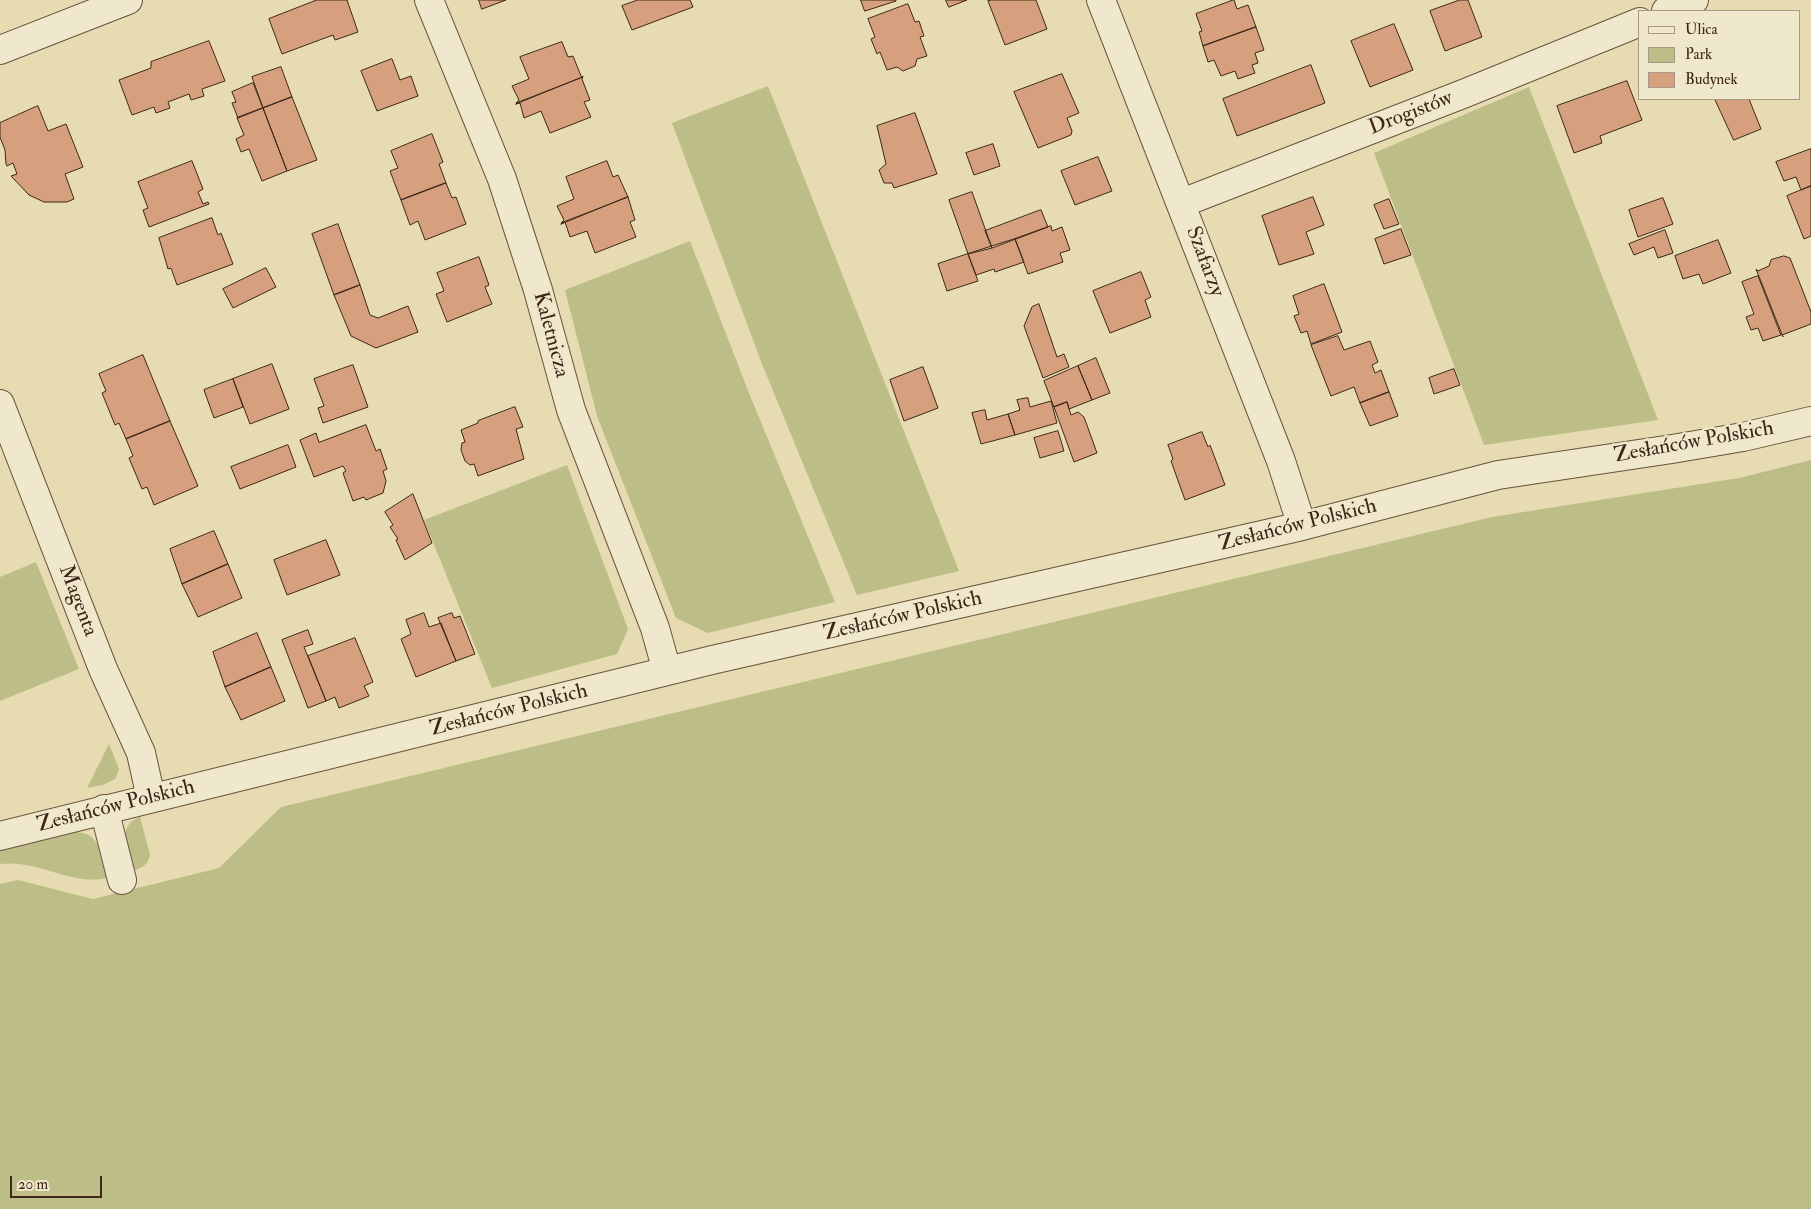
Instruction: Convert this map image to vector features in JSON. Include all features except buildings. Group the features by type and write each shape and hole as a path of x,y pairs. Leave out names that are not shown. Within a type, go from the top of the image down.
{"street":[{"path":"0,50 128,0"},
{"name":"Kaletnicza","path":"429,0 502,179 538,290 571,410 655,628 667,671"},
{"name":"Szafarzy","path":"1101,0 1281,461 1302,526"},
{"path":"1669,10 1694,0"},
{"name":"Drogistów","path":"1182,204 1463,94 1638,23"},
{"name":"Magenta","path":"0,404 103,669 141,753 151,798"},
{"name":"Zesłańców Polskich","path":"0,836 667,671 1302,526 1498,475 1742,437 1811,420"},
{"path":"104,809 122,880"}],"green space":[{"path":"768,86 959,571 857,595 762,364 672,123"},
{"path":"1529,87 1658,420 1484,445 1374,153"},
{"path":"690,241 749,393 835,602 708,633 676,618 597,416 565,290"},
{"path":"1811,460 1811,1209 0,1209 0,884 18,880 93,899 219,868 281,807 1492,517 1739,478"},
{"path":"567,465 628,629 617,654 492,688 424,520"},
{"path":"36,562 79,669 0,701 0,577"},
{"path":"109,744 119,769 115,779 103,785 87,788"},
{"path":"140,817 150,855 146,864 132,871 126,848 125,833 132,821"},
{"path":"77,832 92,837 96,842 103,856 108,878 80,878 28,865 0,864 0,851"}]}
